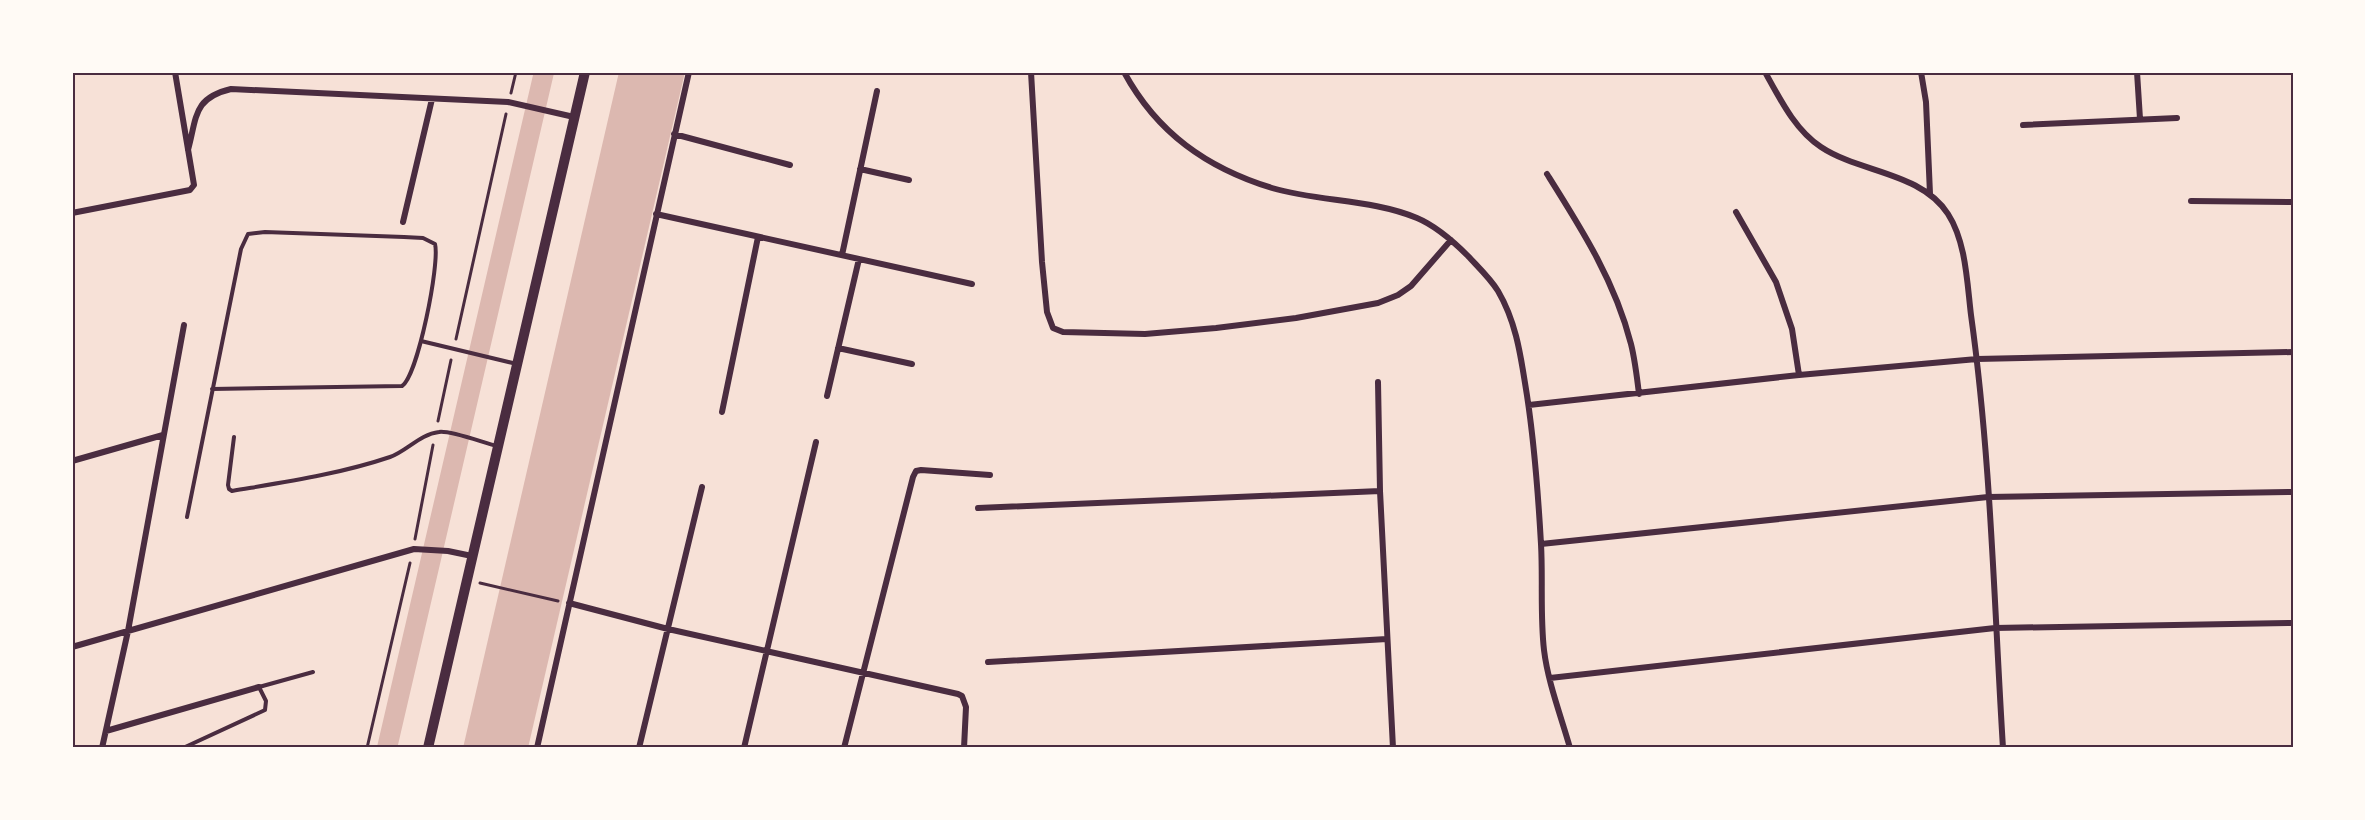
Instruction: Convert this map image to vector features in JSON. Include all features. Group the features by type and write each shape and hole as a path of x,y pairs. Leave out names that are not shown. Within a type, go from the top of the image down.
{"main road":[{"path":"428,748 585,72"}],"street":[{"path":"72,213 190,190 194,185 176,72"},
{"path":"537,748 567,603 688,72"},
{"path":"1031,72 1042,262 1047,312 1053,328 1064,332 1145,334 1296,318 1378,303 1398,295 1411,286 1451,240"},
{"path":"1124,72 1154,116 1186,148 1227,171 1273,188 1398,211 1419,218 1451,240 1497,290 1518,339 1528,405 1541,544 1544,650 1570,748"},
{"path":"1765,72 1798,126 1821,147 1930,194 1947,213 1956,230 1965,268 1977,359 1988,496 2002,748"},
{"path":"1921,72 1926,102 1930,194"},
{"path":"2137,72 2140,120"},
{"path":"188,150 201,103 216,93 231,89 508,102 574,117"},
{"path":"842,255 877,91"},
{"path":"403,222 432,99"},
{"path":"2023,124 2177,118"},
{"path":"674,134 790,165"},
{"path":"860,169 909,180"},
{"path":"1547,174 1591,244 1619,305 1631,345 1639,394"},
{"path":"2191,201 2293,202"},
{"path":"1736,212 1776,282 1792,329 1799,375"},
{"path":"657,214 972,284"},
{"path":"722,412 758,237"},
{"path":"827,396 859,259"},
{"path":"102,748 128,631 184,325"},
{"path":"838,348 912,364"},
{"path":"1528,405 1799,375 1977,359 2293,352"},
{"path":"1378,382 1380,492 1393,748"},
{"path":"72,461 163,435"},
{"path":"744,748 816,442"},
{"path":"844,748 916,471 931,470 990,475"},
{"path":"639,748 702,487"},
{"path":"978,508 1380,492"},
{"path":"1541,544 1988,496 2293,492"},
{"path":"72,647 414,549 448,551 472,556"},
{"path":"567,603 668,629 962,696 966,708 964,748"},
{"path":"1550,678 1995,628 2293,623"},
{"path":"988,662 1387,639"},
{"path":"106,731 259,687"}],"lane":[{"path":"187,517 212,389 241,249 248,234 255,232 404,237 430,241 435,244 437,259 421,341 410,379 402,386 212,389"},
{"path":"421,341 518,364"},
{"path":"234,437 228,485 232,491 331,473 374,462 393,456 420,439 435,433 445,432 497,447"},
{"path":"183,748 265,710 266,701 259,687 313,672"}],"path":[{"path":"367,748 414,549 435,433 516,72"},
{"path":"497,586 567,603"}],"shaded area":[{"path":"619,72 685,72 528,748 463,748"}],"waterway":[{"path":"387,748 544,72"}]}
